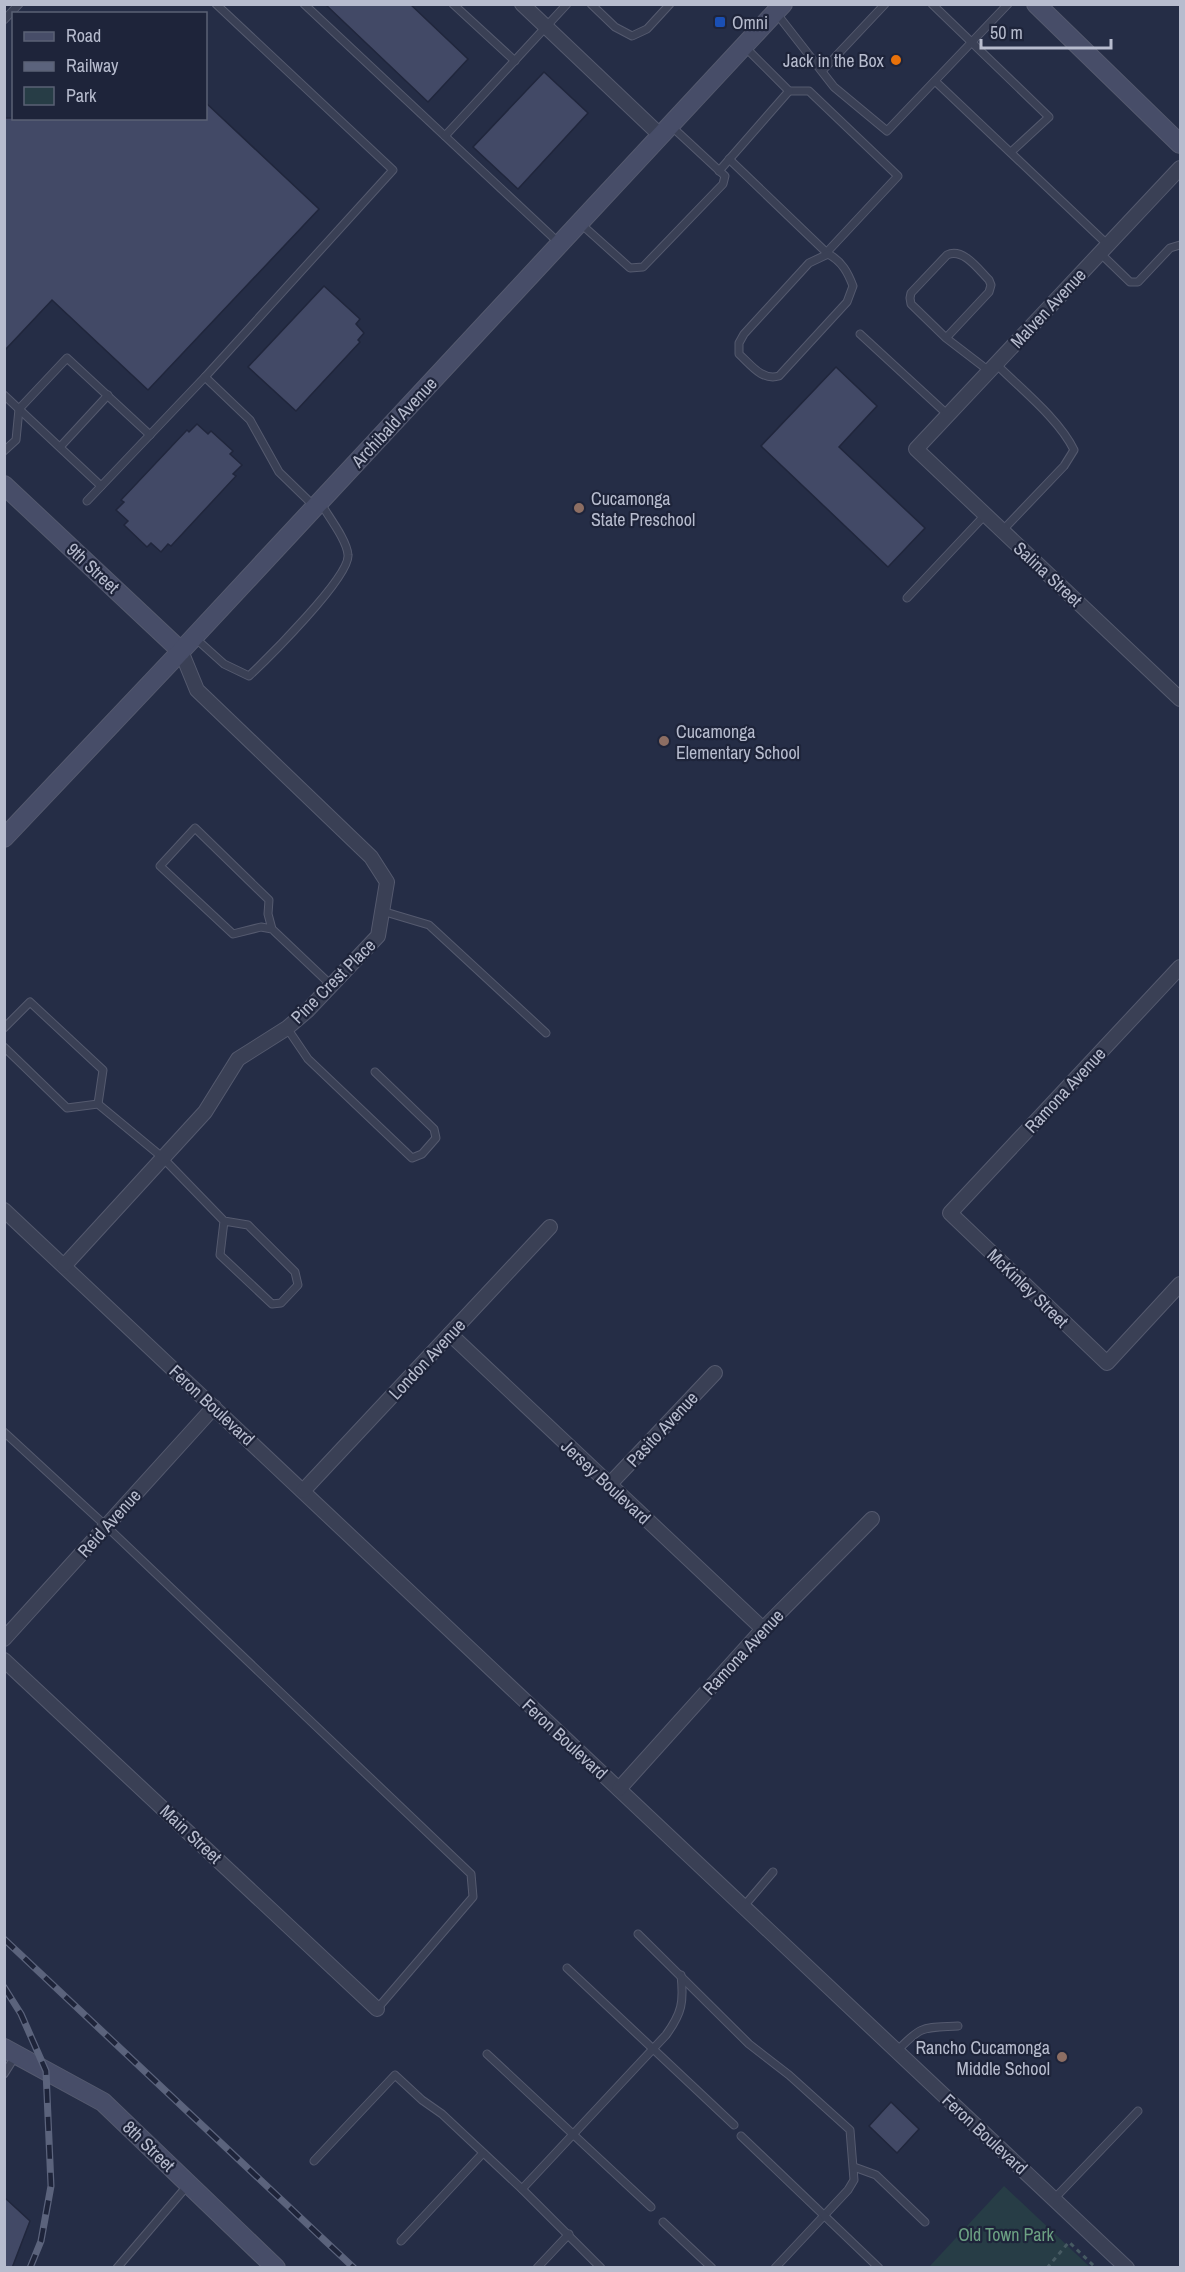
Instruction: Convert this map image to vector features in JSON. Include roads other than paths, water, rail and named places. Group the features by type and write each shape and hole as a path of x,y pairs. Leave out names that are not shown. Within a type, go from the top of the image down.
{"main road":[{"path":"1036,4 1180,144"},
{"name":"Archibald Avenue","path":"4,838 779,9"},
{"name":"9th Street","path":"4,485 181,651"},
{"name":"8th Street","path":"10,2051 103,2102 276,2268"}],"street":[{"path":"522,4 665,129"},
{"name":"Malven Avenue","path":"916,449 1180,168"},
{"name":"Salina Street","path":"916,449 1180,699"},
{"name":"Pine Crest Place","path":"64,1266 205,1112 238,1059 287,1028 307,1011 378,936 387,882 371,857 197,690 181,651"},
{"name":"Ramona Avenue","path":"950,1213 1180,967"},
{"name":"Feron Boulevard","path":"4,1210 1126,2268"},
{"name":"McKinley Street","path":"950,1213 1107,1363 1180,1284"},
{"name":"London Avenue","path":"303,1491 550,1227"},
{"name":"Jersey Boulevard","path":"450,1334 763,1629"},
{"name":"Pasito Avenue","path":"609,1485 715,1373"},
{"name":"Reid Avenue","path":"4,1639 214,1407"},
{"name":"Ramona Avenue","path":"619,1789 763,1629 872,1519"},
{"name":"Main Street","path":"4,1660 377,2009"}],"lane":[{"path":"87,501 205,377 393,170 216,4"},
{"path":"304,4 560,243"},
{"path":"453,4 515,61"},
{"path":"445,136 567,4"},
{"path":"591,4 615,27 632,36 647,29 670,4"},
{"path":"822,71 885,4"},
{"path":"932,4 1049,117 1011,152"},
{"path":"779,9 834,87 887,131 1008,4"},
{"path":"4,20 15,6"},
{"path":"729,159 828,254 847,271 853,286 847,302 779,376 771,378 762,375 739,354 739,343 744,334 809,263 828,254 828,251 898,176 809,91 789,91 744,46"},
{"path":"935,81 1011,152 1104,249 1130,282 1138,282 1170,248 1180,245"},
{"path":"719,171 789,91"},
{"path":"579,222 630,268 643,267 723,184 724,176 719,171 665,129"},
{"path":"946,338 989,292 991,285 989,280 960,253 953,252 947,255 912,293 909,298 911,304 946,338 993,368 1053,420 1069,439 1074,450 1064,466 1002,531"},
{"path":"860,334 948,415"},
{"path":"4,451 16,440 19,409 67,358 150,435"},
{"path":"194,637 224,664 249,676 331,588 346,564 348,555 343,541 317,504 279,472 250,420 205,377"},
{"path":"4,395 101,486"},
{"path":"60,447 108,396"},
{"path":"907,598 985,514"},
{"path":"272,929 261,927 233,934 160,866 195,828 269,900 268,914 272,929 332,985"},
{"path":"382,912 429,925 546,1033"},
{"path":"4,1028 30,1002 103,1070 98,1104"},
{"path":"287,1028 308,1059 412,1158 422,1154 436,1138 434,1129 375,1072"},
{"path":"4,1047 67,1108 98,1104 162,1157 224,1221 248,1225 295,1272 298,1285 281,1303 272,1304 220,1255 224,1221"},
{"path":"4,1432 106,1526 471,1874 473,1897 377,2009"},
{"path":"744,1906 773,1872"},
{"path":"638,1934 749,2044 789,2075 850,2130 854,2180 848,2190 775,2268"},
{"path":"567,1968 734,2125"},
{"path":"522,2189 653,2049 675,2022 682,2008 681,1975"},
{"path":"897,2051 918,2030 958,2026"},
{"path":"4,2074 10,2051"},
{"path":"487,2054 651,2207"},
{"path":"314,2161 395,2075 483,2152 601,2268"},
{"path":"1054,2199 1138,2111"},
{"path":"741,2136 879,2268"},
{"path":"401,2241 483,2152"},
{"path":"854,2167 876,2175 925,2222"},
{"path":"117,2268 189,2184"},
{"path":"663,2222 712,2268"},
{"path":"537,2268 568,2234"}],"railway":[{"path":"4,1939 354,2268"},
{"path":"4,1987 21,2014 46,2071 51,2186 41,2241 30,2268"}],"place":[{"name":"Omni","path":"720,22"},
{"name":"Jack in the Box","path":"896,60"},
{"name":"Cucamonga State Preschool","path":"579,508"},
{"name":"Cucamonga Elementary School","path":"664,741"},
{"name":"Rancho Cucamonga Middle School","path":"1062,2057"}],"park label":[{"name":"Old Town Park","path":"1006,2234"}]}
